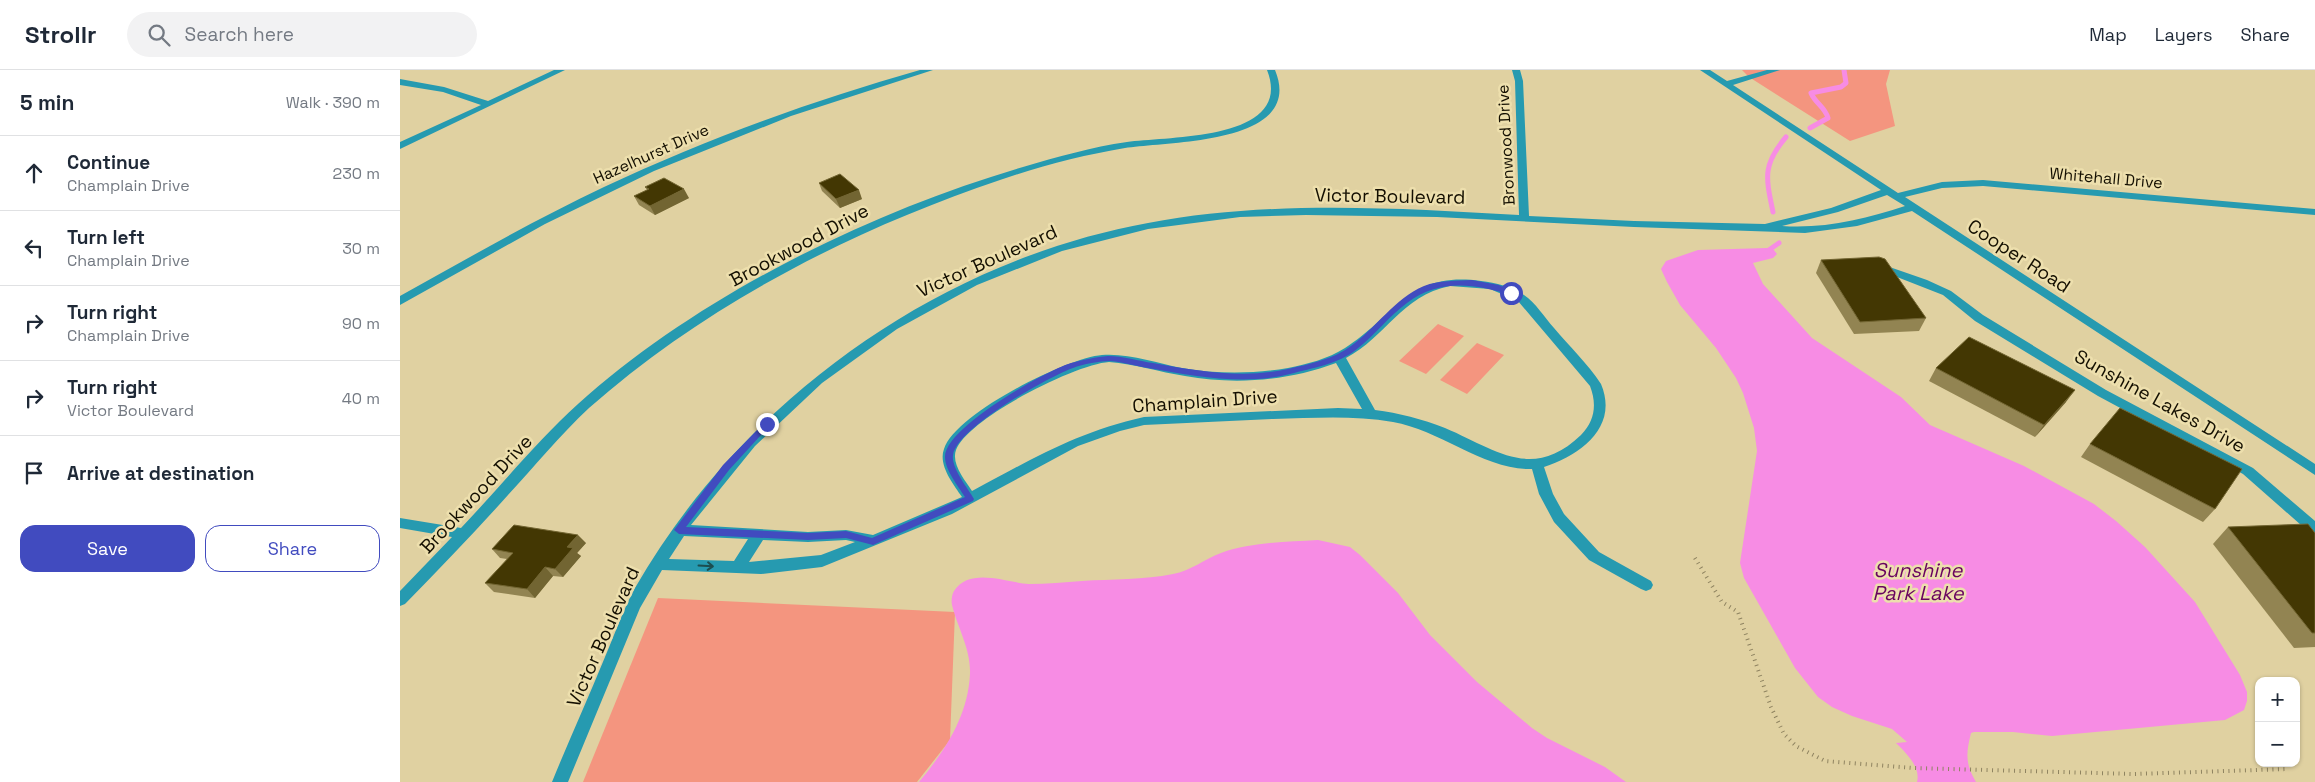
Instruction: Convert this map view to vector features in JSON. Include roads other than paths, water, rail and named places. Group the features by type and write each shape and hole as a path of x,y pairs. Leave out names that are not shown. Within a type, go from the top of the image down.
{"street":[{"path":"400,146 561,70"},
{"name":"Hazelhurst Drive","path":"400,301 564,209 710,144 841,94 929,70"},
{"name":"Brookwood Drive","path":"400,600 464,534 549,441 589,402 685,329 774,273 842,238 890,217 993,179 1122,146 1222,133 1240,128 1256,121 1274,104 1278,93 1271,70"},
{"name":"Bronwood Drive","path":"1516,70 1519,81 1524,218"},
{"name":"Cooper Road","path":"1704,70 2315,470"},
{"path":"1726,84 1776,70"},
{"path":"400,82 463,93 487,104"},
{"name":"Whitehall Drive","path":"1892,194 1947,184 1983,182 2315,212"},
{"name":"Victor Boulevard","path":"1765,227 1892,194"},
{"name":"Victor Boulevard","path":"560,782 638,596 700,500 746,446 794,400 846,358 930,305 996,273 1065,246 1151,225 1240,214 1347,211 1765,227 1794,231 1832,229 1860,223 1913,207"},
{"name":"Sunshine Lakes Drive","path":"1870,263 1923,282 1946,293 1979,318 2102,392 2248,471 2315,529"},
{"name":"Champlain Drive","path":"657,564 761,568 822,561 970,499 1057,449 1115,427 1144,421 1187,417 1338,412 1370,413 1432,428 1518,464 1537,464 1558,456 1584,439 1597,421 1600,412 1600,400 1595,384 1518,296 1496,287 1472,283 1440,284 1426,288 1404,301 1354,348 1339,357 1287,372 1236,377 1185,372 1109,359 1074,365 1057,372 989,412 971,425 954,442 949,456 952,467 970,499"},
{"path":"1339,357 1370,413"},
{"path":"1537,464 1546,494 1560,518 1594,556 1646,585"},
{"path":"400,523 464,534"},
{"path":"679,530 808,537 846,534 873,541"},
{"path":"738,567 759,534"}],"water":[{"name":"Sunshine Park Lake","path":"1773,249 1777,254 1773,258 1753,263 1763,284 1812,338 1901,397 1930,425 2024,466 2094,504 2145,547 2195,602 2240,675 2247,692 2244,710 2225,720 2052,736 2013,732 1974,732 1971,733 1968,747 1968,764 1976,782 1917,782 1918,776 1915,766 1896,743 1907,742 1892,729 1852,716 1832,707 1818,697 1795,668 1744,578 1740,563 1757,451 1754,428 1743,393 1736,378 1716,348 1680,305 1661,269 1666,261 1698,250"},
{"path":"1318,540 1350,547 1360,555 1398,593 1430,635 1477,682 1532,728 1547,738 1605,767 1626,782 919,782 938,758 954,732 965,704 970,665 952,603 953,592 961,583 979,578 1029,584 1162,576 1192,568 1209,558 1233,549 1269,543"}],"waterway":[{"path":"1810,128 1828,118 1811,93 1841,87 1846,83 1844,70"},
{"path":"1773,212 1768,181 1769,164 1786,137"},
{"path":"1766,252 1779,243"}]}
